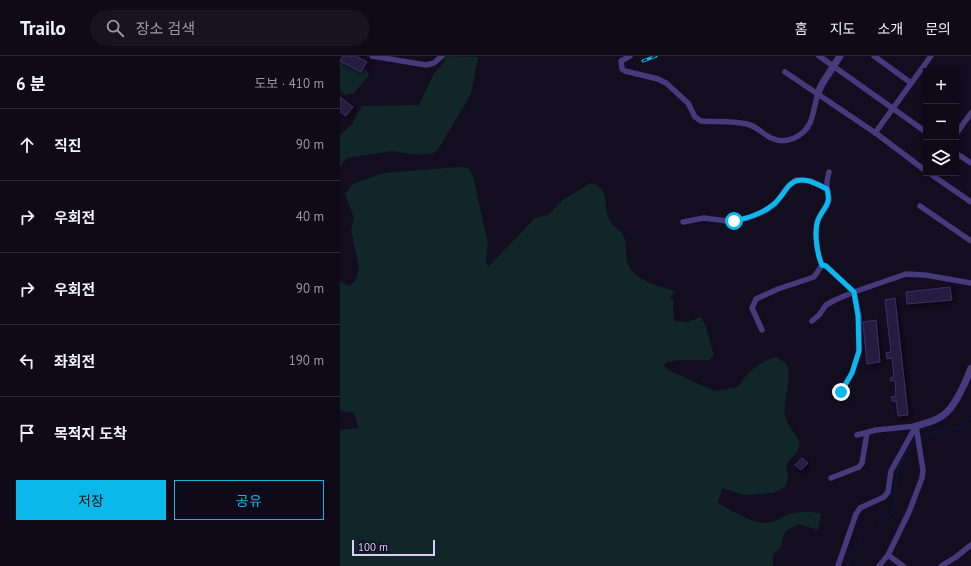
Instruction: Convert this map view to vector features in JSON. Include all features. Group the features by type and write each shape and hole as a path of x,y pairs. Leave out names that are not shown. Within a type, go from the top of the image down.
{"street":[{"path":"372,56 426,65 434,63 442,56"},
{"path":"630,56 621,61 622,69 625,72 658,79 666,83 688,103 697,120 748,124 772,138 786,141 792,139 805,130 810,124 818,93 840,56"},
{"path":"819,56 923,130"},
{"path":"874,56 911,83"},
{"path":"875,133 931,56"},
{"path":"785,72 818,93 923,169"},
{"path":"959,130 971,112"},
{"path":"959,155 971,163"},
{"path":"829,172 827,180 829,198 828,203 817,224 817,247 819,258 822,265 826,266 854,292 858,316 859,351 852,373 841,392"},
{"path":"933,176 971,202"},
{"path":"683,222 704,218 726,221 748,218 774,204 788,186 796,180 811,181 827,189"},
{"path":"920,206 971,242"},
{"path":"762,330 752,308 756,299 778,289 814,277 822,265"},
{"path":"812,321 819,315 826,305 854,292 906,274 925,275 971,283"},
{"path":"857,435 876,430 916,426 927,423 947,412 954,403 971,368"},
{"path":"879,566 888,556 909,512 922,478 923,470 916,426"},
{"path":"838,566 856,514 860,508 884,497 888,492 891,471 916,426"},
{"path":"831,478 858,467 862,463 867,433"},
{"path":"941,566 956,557 971,545"},
{"path":"888,556 903,566"}],"green space":[{"path":"445,56 478,57 471,94 440,146 434,153 417,155 392,151 347,158 340,167 340,135 352,124 362,106 419,105 433,75 444,62"},
{"path":"340,60 360,72 366,68 369,75 354,93 345,95 340,91"},
{"path":"458,167 468,168 473,176 488,244 486,259 488,267 535,218 548,215 563,200 590,183 597,185 604,193 610,221 613,226 624,236 627,260 632,271 648,282 676,292 670,297 673,299 674,321 687,322 701,317 706,327 714,356 709,360 680,360 667,362 664,366 666,369 714,391 738,387 754,368 765,361 777,357 785,363 788,368 789,381 785,402 785,415 789,426 800,442 798,451 787,463 786,467 788,477 786,486 774,493 745,495 722,488 718,503 747,518 764,523 800,512 821,514 818,530 799,524 786,531 782,539 781,547 773,555 773,566 340,566 340,430 359,428 354,413 340,411 340,282 350,286 356,280 359,268 351,230 354,218 345,194 353,184 384,173"}],"building":[{"path":"343,56 356,56 367,62 361,72 340,61"},
{"path":"340,97 353,107 346,116 340,112"},
{"path":"950,287 952,300 907,304 906,292"},
{"path":"895,298 908,415 898,416 896,401 892,401 891,397 896,396 895,381 890,381 890,378 894,377 892,358 887,359 886,353 891,352 885,300"},
{"path":"876,320 880,362 867,364 863,322"},
{"path":"802,458 808,463 801,470 795,465"}],"waterway":[{"path":"919,439 928,433 960,427 964,421 971,418"},
{"path":"848,566 849,558 855,547 866,535 877,529 895,509 895,490 899,465 913,443 916,441"}],"railway":[{"path":"643,61 656,56"}],"route":[{"path":"734,221 755,216 765,210 779,200 788,186 796,180 811,181 827,189 829,198 828,203 820,215 817,224 817,247 819,258 822,265 826,266 854,292 858,316 859,351 852,373 841,392"}]}
